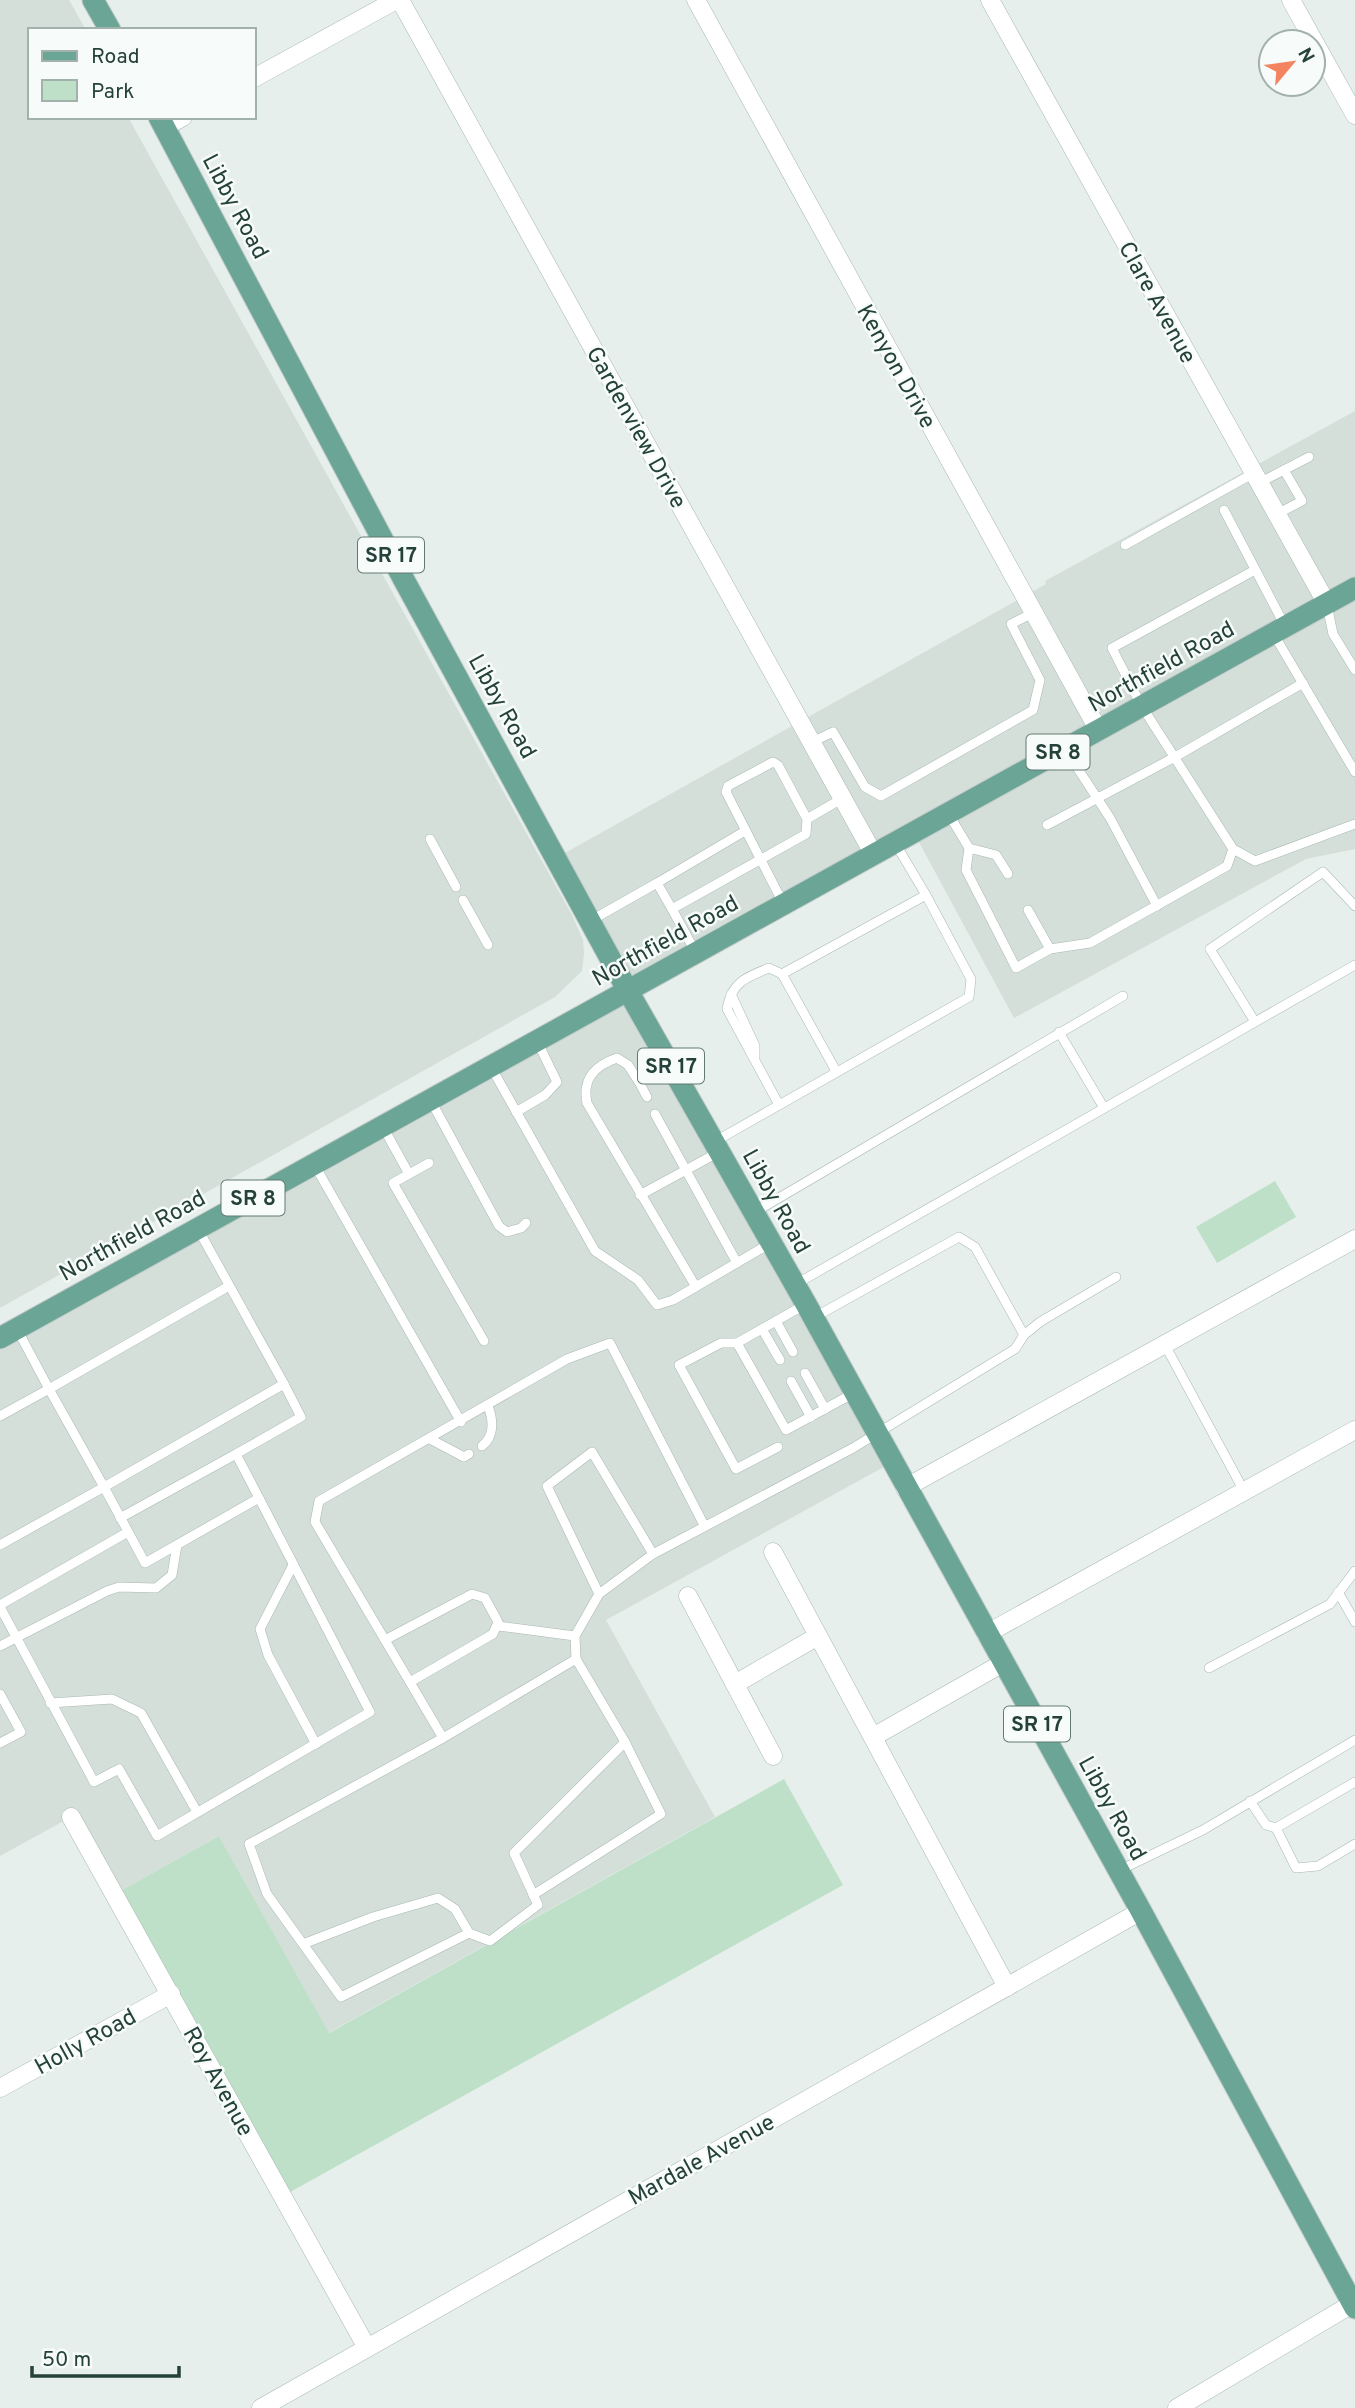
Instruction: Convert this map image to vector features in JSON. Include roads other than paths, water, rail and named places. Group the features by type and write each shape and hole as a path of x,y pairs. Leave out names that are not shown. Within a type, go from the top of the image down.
{"main road":[{"path":"93,0 109,28"},
{"name":"Libby Road","path":"169,121 404,580 628,991 754,1212 1119,1871 1354,2306"},
{"name":"Northfield Road","path":"9,1333 1355,588"}],"street":[{"path":"256,77 398,0"},
{"name":"Gardenview Drive","path":"398,0 874,855"},
{"name":"Kenyon Drive","path":"696,0 1099,731"},
{"name":"Clare Avenue","path":"990,0 1327,604"},
{"path":"1291,0 1355,115"},
{"path":"905,1488 1355,1239"},
{"path":"986,1634 1355,1430"},
{"path":"773,1552 1007,1987"},
{"path":"688,1595 773,1756"},
{"path":"735,1684 818,1636"},
{"path":"873,1737 1003,1663"},
{"name":"Roy Avenue","path":"71,1817 366,2346"},
{"name":"Mardale Avenue","path":"261,2408 366,2346 1141,1911"},
{"name":"Holly Road","path":"0,2088 171,1993"},
{"path":"1177,2408 1354,2306"}],"lane":[{"path":"1125,545 1257,478 1284,470 1309,457"},
{"path":"1277,514 1302,501 1284,470"},
{"path":"1224,510 1255,570 1303,683 1355,772"},
{"path":"1255,570 1112,648 1141,705 1233,849 1255,861 1355,824"},
{"path":"1327,604 1333,634 1355,670"},
{"path":"812,742 833,732 865,787 881,796 1033,710 1040,680 1011,624 1033,613"},
{"path":"1047,825 1175,757 1303,683"},
{"path":"1065,749 1110,818 1157,906"},
{"path":"672,909 761,860 806,834 807,820 778,765 772,762 728,786 726,792 761,860 783,905"},
{"path":"807,820 843,798"},
{"path":"948,813 969,848 966,870 1016,968 1050,949 1090,943 1227,866 1233,849"},
{"path":"590,921 745,831"},
{"path":"430,839 456,887"},
{"path":"640,1195 685,1170 778,1103 969,997 971,979 895,843"},
{"path":"969,848 996,855 1008,874"},
{"path":"1255,1023 1210,949 1323,873 1355,906"},
{"path":"657,883 696,953"},
{"path":"782,974 926,895"},
{"path":"463,900 488,945"},
{"path":"1028,911 1050,949"},
{"path":"794,1284 1355,965"},
{"path":"778,1103 727,1009 730,993 749,976 769,968 782,974 836,1071"},
{"path":"754,1212 1123,996"},
{"path":"1059,1032 1104,1108"},
{"path":"516,1112 545,1095 557,1082 537,1041"},
{"path":"647,1097 628,1065 617,1058 597,1068 584,1088 587,1103 696,1287"},
{"path":"639,1082 670,1064"},
{"path":"491,1067 595,1251 638,1280 657,1305 696,1287 771,1243"},
{"path":"430,1099 499,1226 507,1232 521,1228 526,1223"},
{"path":"655,1114 737,1263"},
{"path":"383,1127 409,1174"},
{"path":"429,1163 393,1183 484,1341"},
{"path":"314,1164 461,1422"},
{"path":"120,1518 301,1417 198,1228"},
{"path":"778,1447 736,1469 679,1365 721,1343 737,1343 776,1321 809,1311 959,1237 975,1247 1024,1335"},
{"path":"533,1895 661,1814 625,1742 576,1659 575,1636 599,1594 653,1554 875,1433 1015,1349 1024,1335 1040,1321 1116,1278"},
{"path":"0,1416 229,1286"},
{"path":"776,1321 793,1352"},
{"path":"762,1329 779,1360"},
{"path":"9,1333 49,1389 145,1563 260,1498"},
{"path":"443,1738 315,1522 319,1501 567,1359 610,1343 704,1525"},
{"path":"737,1343 786,1430 854,1393"},
{"path":"1165,1345 1244,1491"},
{"path":"804,1373 825,1409"},
{"path":"791,1381 811,1417"},
{"path":"0,1545 284,1384"},
{"path":"482,1446 488,1441 493,1422 488,1406"},
{"path":"430,1439 455,1455 464,1457 469,1454"},
{"path":"599,1594 547,1486 592,1452 653,1554"},
{"path":"128,1532 0,1606 94,1783 119,1769 158,1836 370,1712 236,1454"},
{"path":"0,1646 107,1591 119,1587 156,1588 172,1575 177,1545"},
{"path":"293,1565 260,1629 268,1655 316,1744"},
{"path":"1209,1668 1329,1604 1355,1572"},
{"path":"1338,1592 1355,1622"},
{"path":"386,1640 477,1593 485,1598 498,1626"},
{"path":"498,1626 575,1636"},
{"path":"410,1682 493,1634 498,1626"},
{"path":"469,1933 341,1997 267,1894 249,1844 443,1738 576,1659"},
{"path":"0,1695 21,1732 0,1743"},
{"path":"50,1703 112,1699 141,1713 197,1812"},
{"path":"1119,1871 1203,1830 1355,1740"},
{"path":"303,1944 373,1917 438,1898 455,1909 469,1933 490,1941 538,1905 514,1853 625,1742"},
{"path":"1276,1828 1355,1782"},
{"path":"1250,1801 1266,1825 1276,1828 1296,1868 1318,1866 1355,1844"}]}
